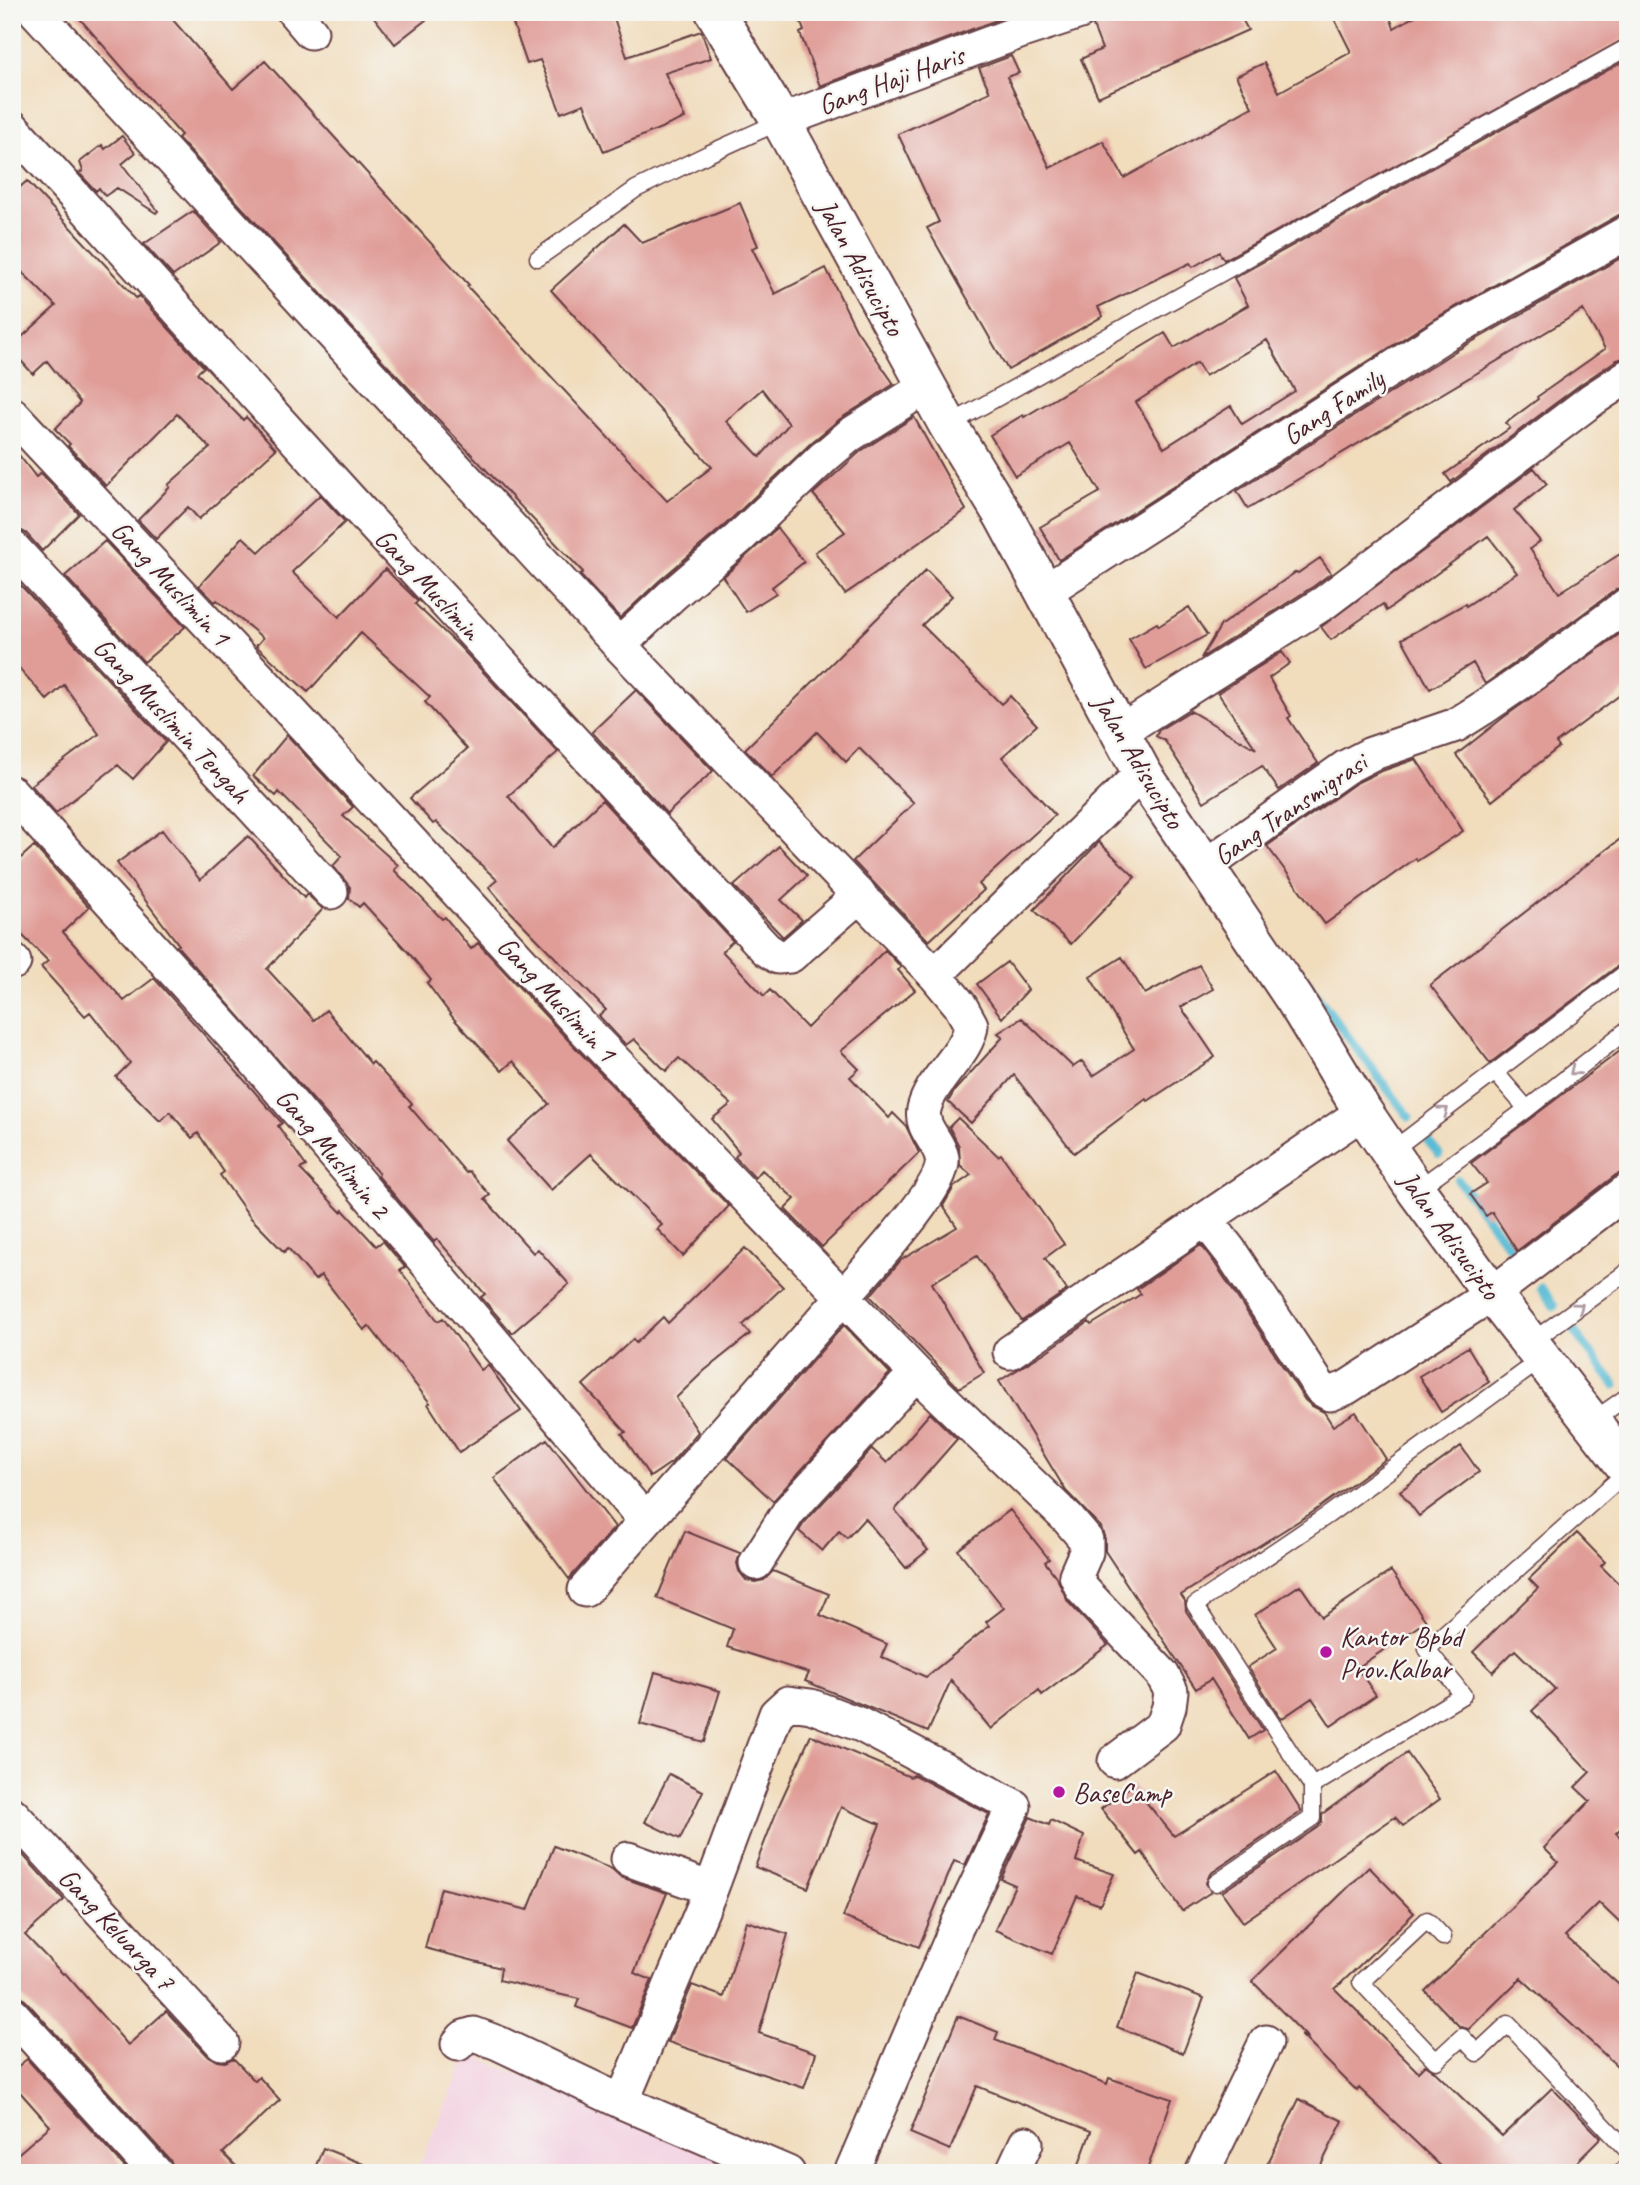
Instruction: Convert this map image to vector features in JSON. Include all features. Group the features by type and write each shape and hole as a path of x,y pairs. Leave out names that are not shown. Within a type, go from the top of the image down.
{"main road":[{"name":"Jalan Adisucipto","path":"715,12 781,121 948,425 1003,515 1142,773 1295,1000 1363,1112 1416,1191 1628,1470"}],"street":[{"path":"36,12 619,645 935,975 960,1005 971,1025 967,1039 934,1086 924,1109 924,1124 943,1159 940,1173 926,1198 843,1297 585,1590"},
{"name":"Gang Haji Haris","path":"781,121 1080,12"},
{"name":"Gang Muslimin","path":"12,127 354,504 766,950 778,957 790,956 860,894"},
{"name":"Gang Family","path":"1044,592 1444,335 1628,232"},
{"path":"1120,732 1325,602 1593,399 1628,376"},
{"path":"619,645 850,435 928,386"},
{"name":"Gang Muslimin 1","path":"12,414 582,1027 916,1373 1086,1539 1086,1552 1076,1575 1082,1589 1162,1674 1171,1691 1163,1725 1115,1761"},
{"name":"Gang Muslimin Tengah","path":"12,547 331,892"},
{"name":"Gang Transmigrasi","path":"1204,867 1346,767 1371,754 1456,725 1628,604"},
{"path":"935,975 1142,773"},
{"name":"Gang Muslimin 2","path":"12,793 250,1055 645,1520"},
{"path":"1010,1352 1363,1112"},
{"path":"1205,1219 1230,1251 1321,1389 1330,1394 1346,1388 1492,1294 1628,1189"},
{"path":"756,1563 789,1511 916,1373"},
{"path":"622,2102 711,1889 776,1714 788,1703 811,1706 861,1725 1014,1806 956,1928 851,2173"},
{"name":"Gang Keluarga 7","path":"12,1814 222,2043"},
{"path":"628,1859 711,1889"},
{"path":"12,2014 156,2173"},
{"path":"458,2044 464,2036 474,2034 498,2043 745,2165 788,2173"},
{"path":"1202,2173 1266,2042"},
{"path":"1012,2173 1026,2143"}],"lane":[{"path":"948,425 1628,47"},
{"path":"538,258 636,189 781,121"},
{"path":"1390,1152 1628,971"},
{"path":"1416,1191 1527,1109 1628,1029"},
{"path":"1496,1072 1527,1109"},
{"path":"1216,1883 1312,1818 1312,1786 1195,1605 1328,1515 1536,1351 1628,1271"},
{"path":"1591,1422 1628,1396"},
{"path":"1312,1786 1463,1695 1427,1649 1628,1470"},
{"path":"1443,1937 1427,1920 1361,1982 1436,2061 1462,2036 1478,2053 1508,2024 1628,2151"},
{"path":"1620,2173 1628,2165"}],"shaded area":[{"path":"468,2053 755,2173 416,2173"}],"building":[{"path":"74,12 166,12 233,89 265,61 469,285 467,286 667,501 712,467 551,290 624,224 642,243 740,203 758,246 752,248 775,294 826,268 856,329 894,384 840,419 812,442 726,524 620,618 580,575 583,572 383,361 178,138 181,135","holes":["762,389 789,424 760,457 726,421"]},
{"path":"370,12 436,12 395,44"},
{"path":"509,12 612,12 627,57 701,31 711,58 665,73 685,118 604,152 584,104 561,113 540,60 527,64"},
{"path":"797,12 1018,12 820,86 800,33 804,31"},
{"path":"1099,12 1238,12 1248,30 1098,97 1081,59 1102,49 1093,26"},
{"path":"1331,12 1388,12 1394,28 1422,12 1628,12 1628,37 1224,260 1219,252 1193,267 1190,263 1098,307 1103,316 1008,370 927,228 939,222 898,134 990,92 979,68 1011,56 1019,73 1007,77 1050,168 1103,141 1124,178 1252,107 1236,76 1264,63 1279,92 1351,52"},
{"path":"1628,59 1628,213 1619,215 1434,319 1059,560 1040,527 1100,492 1070,443 1015,476 990,435 1165,333 1174,348 1248,305 1234,278","holes":["1267,340 1295,391 1242,424 1231,406 1164,448 1136,402 1197,363 1205,376"]},
{"path":"122,136 135,153 122,164 158,211 156,213 117,188 105,196 99,188 96,191 79,173 83,171 80,162 102,145 105,149"},
{"path":"27,181 204,367 197,373 243,420 246,417 276,449 199,519 188,507 156,539 138,520 170,487 168,485 210,448 177,414 106,486 55,429 80,403 47,361 33,374 12,351 12,346 56,306 23,273 12,284 12,194"},
{"path":"193,211 221,242 173,276 144,244"},
{"path":"1628,254 1628,357 1617,360 1581,384 1451,482 1445,474 1510,428 1506,423 1538,399 1537,397 1605,349 1583,310 1248,509 1237,491 1454,352"},
{"path":"914,417 966,510 845,594 815,552 845,532 813,494 861,451"},
{"path":"12,446 36,477 41,473 79,514 42,551 26,533 12,528"},
{"path":"1534,468 1547,484 1514,510 1540,541 1530,549 1559,593 1620,554 1628,566 1628,585 1617,589 1485,684 1473,663 1430,689 1402,639 1465,604 1466,606 1517,573 1488,536 1386,611 1383,604 1331,640 1321,627"},
{"path":"320,495 345,522 292,572 339,617 385,569 418,601 415,604 458,645 558,752 508,796 552,848 602,800 733,941 722,951 764,996 770,990 807,1028 885,950 901,967 898,970 915,990 841,1051 859,1069 850,1077 889,1118 893,1113 906,1126 919,1153 822,1247 785,1209 795,1199 762,1170 755,1178 735,1157 739,1152 712,1119 731,1104 679,1058 666,1071 634,1039 626,1045 599,1016 606,1010 489,887 497,880 436,822 433,824 410,798 467,749 425,702 430,697 361,633 308,692 256,646 263,638 217,600 215,602 199,586 243,537 259,552"},
{"path":"777,528 804,562 772,587 776,593 746,612 723,577"},
{"path":"105,541 185,627 144,662 65,576"},
{"path":"1320,558 1331,573 1201,658 1221,625"},
{"path":"926,570 952,596 922,625 1001,704 1010,696 1037,725 1002,757 1055,815 979,884 984,890 929,941 853,861 914,803 859,748 846,762 817,732 772,777 745,749"},
{"path":"12,576 166,742 133,779 118,765 56,813 31,785 99,734 64,685 47,700 12,660"},
{"path":"1189,607 1207,635 1146,669 1129,639 1157,623 1159,626"},
{"path":"1628,628 1628,689 1556,743 1559,747 1492,801 1456,755"},
{"path":"1282,652 1290,663 1269,678 1291,716 1288,718 1318,763 1279,790 1262,766 1204,802 1165,741 1156,736 1159,730 1190,711 1256,749 1218,693"},
{"path":"636,690 713,771 667,814 592,732"},
{"path":"287,735 353,807 343,816 398,865 394,870 442,919 445,917 471,949 478,943 729,1206 683,1256 657,1229 662,1225 591,1154 551,1190 507,1141 549,1104 513,1061 502,1071 454,1019 427,983 431,980 408,952 363,903 359,907 349,898 350,887 333,866 342,856 279,792 276,796 253,776"},
{"path":"1416,759 1463,831 1417,861 1416,858 1325,924 1267,846 1356,783"},
{"path":"162,830 200,880 248,836 304,898 307,894 323,909 267,969 314,1020 326,1010 371,1064 373,1062 412,1104 409,1106 466,1173 469,1171 490,1195 485,1199 533,1253 538,1249 569,1284 512,1333 481,1297 485,1294 437,1239 434,1242 379,1174 177,946 179,945 117,863"},
{"path":"1628,833 1628,961 1490,1063 1430,985"},
{"path":"1099,842 1135,877 1071,944 1034,910"},
{"path":"34,846 89,907 63,932 124,1001 154,978 282,1123 278,1126 306,1166 300,1169 376,1246 383,1241 405,1267 400,1270 438,1321 443,1318 481,1370 488,1365 521,1411 459,1452 428,1404 430,1403 369,1326 364,1330 321,1275 315,1280 288,1248 284,1252 250,1217 220,1175 224,1172 198,1133 192,1138 170,1112 160,1121 116,1077 130,1063 90,1012 85,1016 41,967 48,961 12,925 12,866"},
{"path":"779,846 807,876 781,900 802,920 783,937 734,886"},
{"path":"1122,957 1145,994 1199,965 1213,989 1181,1007 1215,1057 1148,1101 1146,1099 1074,1153 1014,1075 971,1123 948,1102 955,1090 1003,1037 998,1033 1022,1018 1073,1067 1082,1061 1093,1076 1134,1049 1090,977"},
{"path":"1007,962 1028,990 1002,1018 977,984"},
{"path":"1628,1045 1628,1171 1616,1175 1517,1251 1492,1212 1486,1216 1470,1194 1487,1183 1471,1163"},
{"path":"958,1118 998,1156 1001,1154 1064,1244 1045,1258 1067,1290 1022,1321 977,1256 932,1283 984,1373 959,1388 870,1296 901,1260 957,1227 943,1206 954,1187 971,1175 960,1165 959,1146 949,1127"},
{"path":"1201,1245 1305,1400 1324,1412 1333,1426 1356,1412 1386,1459 1313,1512 1181,1595 1186,1611 1263,1730 1249,1739 1211,1679 1196,1689 1105,1551 1101,1527 1066,1491 999,1381 1089,1322 1091,1325 1141,1294 1137,1289"},
{"path":"745,1248 783,1287 743,1325 750,1334 704,1371 676,1398 698,1432 672,1462 650,1477 622,1434 626,1432 583,1385 633,1339 636,1343 663,1317 668,1323"},
{"path":"844,1325 890,1373 773,1501 727,1458"},
{"path":"1468,1347 1489,1382 1441,1412 1419,1376"},
{"path":"930,1413 957,1439 895,1510 928,1550 906,1568 865,1518 847,1538 839,1531 822,1551 799,1531 872,1449 887,1463"},
{"path":"547,1439 615,1527 569,1579 494,1478"},
{"path":"1461,1446 1479,1472 1419,1516 1400,1491"},
{"path":"1010,1510 1049,1559 1045,1562 1057,1578 1068,1602 1108,1645 1042,1695 1039,1690 991,1729 951,1680 928,1732 805,1681 809,1673 727,1647 733,1629 657,1598 685,1531 740,1553 737,1563 746,1580 764,1580 773,1571 829,1594 820,1615 887,1644 881,1657 926,1677 989,1626 986,1622 1004,1608 958,1550"},
{"path":"1577,1533 1605,1562 1601,1566 1628,1593 1628,1821 1616,1833 1628,1845 1628,1931 1599,1903 1565,1936 1628,1993 1628,2076 1521,1978 1469,2029 1460,2027 1425,1991 1558,1862 1544,1848 1590,1801 1575,1787 1590,1772 1532,1711 1555,1689 1515,1650 1493,1672 1473,1652 1538,1588 1529,1579"},
{"name":"Kantor Bpbd Prov.Kalbar","path":"1391,1571 1426,1621 1357,1668 1376,1695 1331,1726 1312,1698 1281,1719 1248,1667 1277,1648 1255,1615 1300,1585 1322,1617"},
{"path":"655,1672 720,1691 704,1742 640,1724"},
{"path":"811,1735 910,1777 914,1775 989,1814 965,1865 954,1861 919,1947 843,1917 880,1824 841,1807 808,1888 755,1867"},
{"path":"1407,1753 1440,1799 1403,1826 1395,1817 1243,1922 1222,1892 1318,1827 1322,1822 1322,1814"},
{"path":"1276,1771 1301,1812 1210,1874 1206,1883 1211,1892 1182,1911 1142,1852 1138,1855 1101,1809 1132,1785 1174,1836"},
{"path":"669,1774 703,1791 680,1839 645,1822"},
{"path":"1030,1817 1049,1825 1051,1820 1084,1836 1076,1861 1114,1874 1100,1905 1077,1896 1052,1954 995,1930 1015,1885 1001,1879"},
{"path":"12,1843 64,1900 25,1935 63,1974 65,1973 128,2045 166,2011 208,2056 225,2062 233,2058 255,2081 259,2077 280,2100 223,2153 243,2173 175,2173 170,2160 26,2001 12,1989"},
{"path":"554,1846 612,1869 621,1877 667,1893 634,1973 652,1980 632,2028 576,2007 579,1999 499,1980 501,1968 425,1948 441,1888 528,1910"},
{"path":"1369,1867 1414,1913 1335,1989 1418,2072 1425,2065 1434,2071 1502,2136 1552,2088 1601,2138 1566,2173 1448,2173 1359,2088 1357,2091 1252,1981"},
{"path":"746,1921 788,1934 759,2033 816,2053 804,2088 668,2042 692,1985 724,1997"},
{"path":"1138,1973 1204,1998 1183,2053 1117,2027"},
{"path":"958,2016 998,2032 995,2040 1107,2084 1109,2078 1172,2099 1146,2173 1076,2173 1091,2131 977,2086 950,2150 910,2133"},
{"path":"27,2059 130,2173 12,2173 12,2159 50,2126 12,2083 12,2071"},
{"path":"1299,2099 1343,2121 1317,2173 1278,2173 1266,2167"},
{"path":"323,2148 381,2171 381,2173 313,2173"}],"waterway":[{"path":"1296,968 1409,1117"},
{"path":"1429,1142 1439,1154"},
{"path":"1458,1180 1510,1248"},
{"path":"1541,1288 1554,1306"},
{"path":"1574,1331 1615,1385"}],"place":[{"name":"Kantor Bpbd Prov.Kalbar","path":"1326,1652"},
{"name":"BaseCamp","path":"1059,1792"}]}
